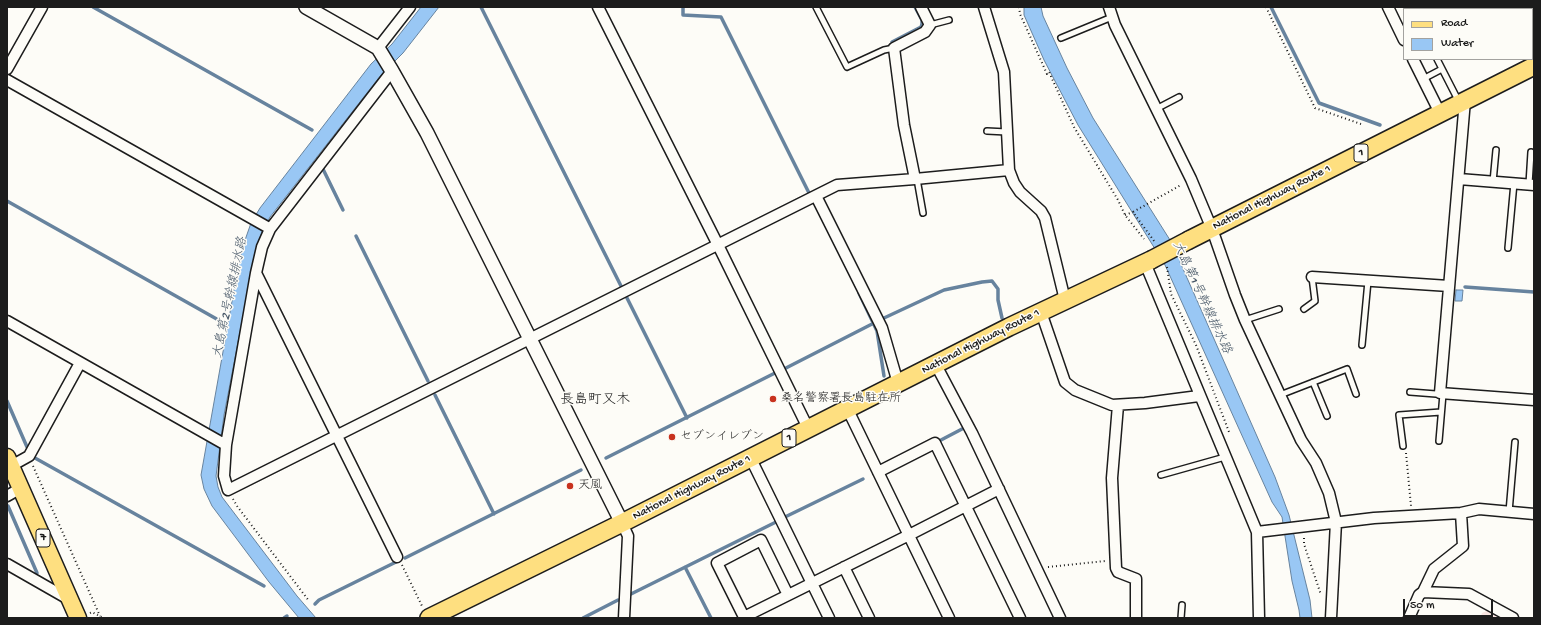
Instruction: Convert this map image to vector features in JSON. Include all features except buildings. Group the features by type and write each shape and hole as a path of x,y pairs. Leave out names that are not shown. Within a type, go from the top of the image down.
{"highway":[{"name":"National Highway Route 1","path":"426,615 622,523 847,408 1065,300 1148,261 1440,112 1534,66"}],"main road":[{"name":"7","path":"9,462 78,618"}],"street":[{"path":"7,69 42,7"},
{"path":"306,7 379,49 427,133 628,536 624,618"},
{"path":"379,49 410,7"},
{"path":"598,7 808,428"},
{"path":"916,179 904,125 894,48 926,32 930,25 921,7"},
{"path":"984,7 1004,72 1009,170 1014,183 1020,192 1041,211 1045,218 1065,300"},
{"path":"1109,7 1115,25 1191,179 1212,229 1245,320 1301,440 1316,463 1329,493 1336,522 1331,618"},
{"path":"1388,7 1403,38"},
{"path":"1414,60 1440,112"},
{"path":"392,70 270,229 262,247 225,444 224,476 228,490 838,185 1009,170"},
{"path":"7,80 269,228"},
{"path":"1462,102 1459,179 1441,393 1534,400"},
{"path":"1459,179 1531,184"},
{"path":"816,196 882,328 898,383"},
{"path":"1148,261 1199,396 1257,532 1259,618"},
{"path":"256,273 397,557"},
{"path":"1312,276 1449,286"},
{"path":"1041,312 1065,382 1075,390 1112,405 1199,396"},
{"path":"7,322 225,444"},
{"path":"9,462 29,456 80,364"},
{"path":"936,364 972,433 1060,618"},
{"path":"1118,405 1112,478 1116,568 1118,572 1136,579 1136,618"},
{"path":"847,408 949,618"},
{"path":"878,472 935,443 967,505 1020,618"},
{"path":"750,457 829,618"},
{"path":"7,496 21,488"},
{"path":"788,595 761,540 717,563 744,617 909,535 999,489"},
{"path":"1257,532 1268,532 1336,522 1412,515 1461,513 1479,509 1534,514"},
{"path":"1410,618 1419,595 1423,592 1434,568 1463,546 1461,513"},
{"path":"7,564 70,600"},
{"path":"844,567 869,618"},
{"path":"1423,592 1469,594 1513,618"}],"lane":[{"path":"816,7 847,67 884,50 894,48"},
{"path":"1061,38 1112,17"},
{"path":"930,25 949,20"},
{"path":"1438,60 1462,102"},
{"path":"1423,79 1442,69"},
{"path":"1156,109 1179,97"},
{"path":"987,131 1007,132"},
{"path":"1493,182 1496,150"},
{"path":"1531,152 1531,184"},
{"path":"916,179 923,213"},
{"path":"1508,248 1514,183"},
{"path":"1304,309 1315,302 1312,276"},
{"path":"1362,345 1368,280"},
{"path":"1245,320 1279,309"},
{"path":"1280,395 1347,369 1356,394"},
{"path":"1313,382 1327,416"},
{"path":"1410,392 1441,393 1439,442"},
{"path":"1402,446 1399,415 1441,412"},
{"path":"1509,512 1515,442"},
{"path":"1161,475 1225,457"},
{"path":"1181,618 1182,605"}],"path":[{"path":"1019,7 1020,14 1047,74 1049,72 1074,127 1118,200 1125,216 1144,239"},
{"path":"1266,7 1315,108 1361,124"},
{"path":"1149,203 1191,179"},
{"path":"1125,216 1133,212"},
{"path":"1171,294 1196,345 1229,434"},
{"path":"1402,446 1405,448 1410,480 1412,515"},
{"path":"29,456 100,616"},
{"path":"228,490 236,506 309,601"},
{"path":"1302,527 1304,544 1321,595 1321,602"},
{"path":"397,557 426,615"},
{"path":"1037,569 1116,560"}],"shaded area":[{"path":"1489,610 1504,618 1480,618 1482,613"}],"water":[{"path":"421,7 439,7 403,53 381,75 270,217 262,232 256,249 224,415 216,476 222,497 297,596 316,618 299,618 269,582 212,506 204,489 201,475 239,262 251,223 260,208 371,64 392,44"},
{"path":"1024,7 1041,7 1043,16 1067,68 1093,118 1182,259 1180,262 1275,477 1289,515 1310,600 1312,618 1300,618 1292,581 1282,517 1272,502 1165,265 1078,125 1044,60 1024,15"},
{"path":"1456,290 1463,290 1462,301 1455,301"}],"waterway":[{"path":"93,7 312,130"},
{"path":"481,7 621,286"},
{"path":"683,7 683,15 721,17 809,193"},
{"path":"892,42 921,27 922,20 915,7"},
{"path":"1271,7 1319,103 1380,125"},
{"path":"322,167 343,210"},
{"name":"大島第2号幹線排水路","path":"7,201 222,322"},
{"path":"356,236 428,381"},
{"path":"884,318 944,290 992,281 998,289 998,300 1002,318"},
{"path":"1465,287 1534,292"},
{"path":"859,293 877,331 884,376"},
{"path":"626,296 687,418"},
{"path":"784,369 874,323"},
{"path":"606,458 775,373"},
{"path":"435,395 494,514"},
{"path":"7,401 27,447"},
{"path":"941,440 962,429"},
{"path":"35,458 264,586"},
{"path":"405,558 581,470"},
{"path":"785,517 863,479"},
{"path":"8,506 37,573"},
{"path":"631,594 778,521"},
{"path":"315,604 319,600 396,562"},
{"path":"685,567 711,618"},
{"path":"583,618 618,600"}],"place":[{"name":"桑名警察署長島駐在所","path":"773,399"},
{"name":"セブンイレブン","path":"672,437"},
{"name":"天風","path":"570,486"}],"district":[{"name":"長島町又木","path":"595,401"}],"water label":[{"name":"大島第1号幹線排水路","path":"1201,298"}]}
